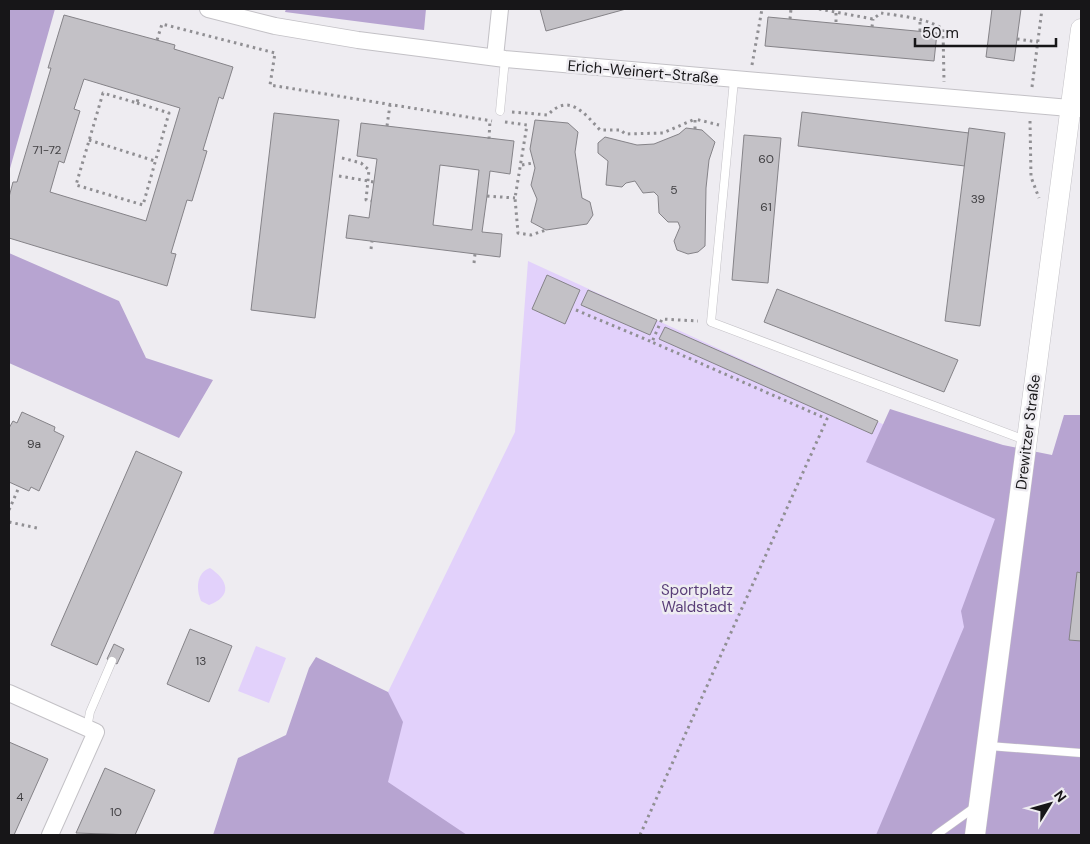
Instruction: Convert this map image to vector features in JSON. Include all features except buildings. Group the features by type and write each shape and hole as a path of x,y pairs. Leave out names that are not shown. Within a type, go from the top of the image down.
{"street":[{"name":"Erich-Weinert-Straße","path":"208,9 258,23 358,40 500,58 742,81 1076,108"},
{"path":"500,9 500,58"},
{"name":"Drewitzer Straße","path":"975,835 1027,441 1076,108 1081,29"},
{"path":"9,693 91,730 50,835"}],"lane":[{"path":"500,58 500,111"},
{"path":"742,81 730,126 711,322 1027,441"},
{"path":"91,730 90,712 112,661"},
{"path":"987,746 1081,753"},
{"path":"936,835 979,805"}],"path":[{"path":"742,81 762,9"},
{"path":"790,19 791,9"},
{"path":"819,9 873,19"},
{"path":"1041,204 1031,177 1030,104 1042,9"},
{"path":"836,13 836,24"},
{"path":"872,27 873,19 881,13 936,24 943,29 944,97"},
{"path":"920,21 920,31"},
{"path":"157,40 162,24 275,53 270,85 527,125 515,198 518,233 531,235 546,230"},
{"path":"1017,39 1038,42"},
{"path":"103,93 170,113 143,204 76,185 89,140 103,93"},
{"path":"137,103 139,96"},
{"path":"387,126 390,105"},
{"path":"500,111 548,114 556,107 568,105 584,111 600,130 621,130 625,134 663,134 695,119 706,123 730,126"},
{"path":"695,119 695,129"},
{"path":"489,139 490,120"},
{"path":"89,140 156,161"},
{"path":"342,158 361,163 369,170 366,200 371,201"},
{"path":"522,164 533,163"},
{"path":"339,176 374,182"},
{"path":"487,196 515,198"},
{"path":"372,241 372,249"},
{"path":"474,263 475,254"},
{"path":"576,310 828,419 640,835"},
{"path":"652,342 662,319 711,322"},
{"path":"9,510 19,487"},
{"path":"9,522 37,528"}],"green space":[{"name":"Sportplatz Waldstadt","path":"528,261 1002,479 947,807 920,835 325,835 388,692 515,432"},
{"path":"210,568 224,583 225,593 217,601 209,605 201,601 198,582 205,570"},
{"path":"256,646 286,658 269,703 238,691"}],"shaded area":[{"path":"9,9 55,9 9,172"},
{"path":"286,9 426,9 424,30 285,12"},
{"path":"9,253 119,301 146,358 213,380 179,438 9,363"},
{"path":"890,409 1003,445 1052,455 1064,415 1081,415 1081,835 876,835 964,627 961,611 995,519 866,462"},
{"path":"316,657 388,692 403,722 388,782 467,835 213,835 238,758 286,735 309,668"}]}
